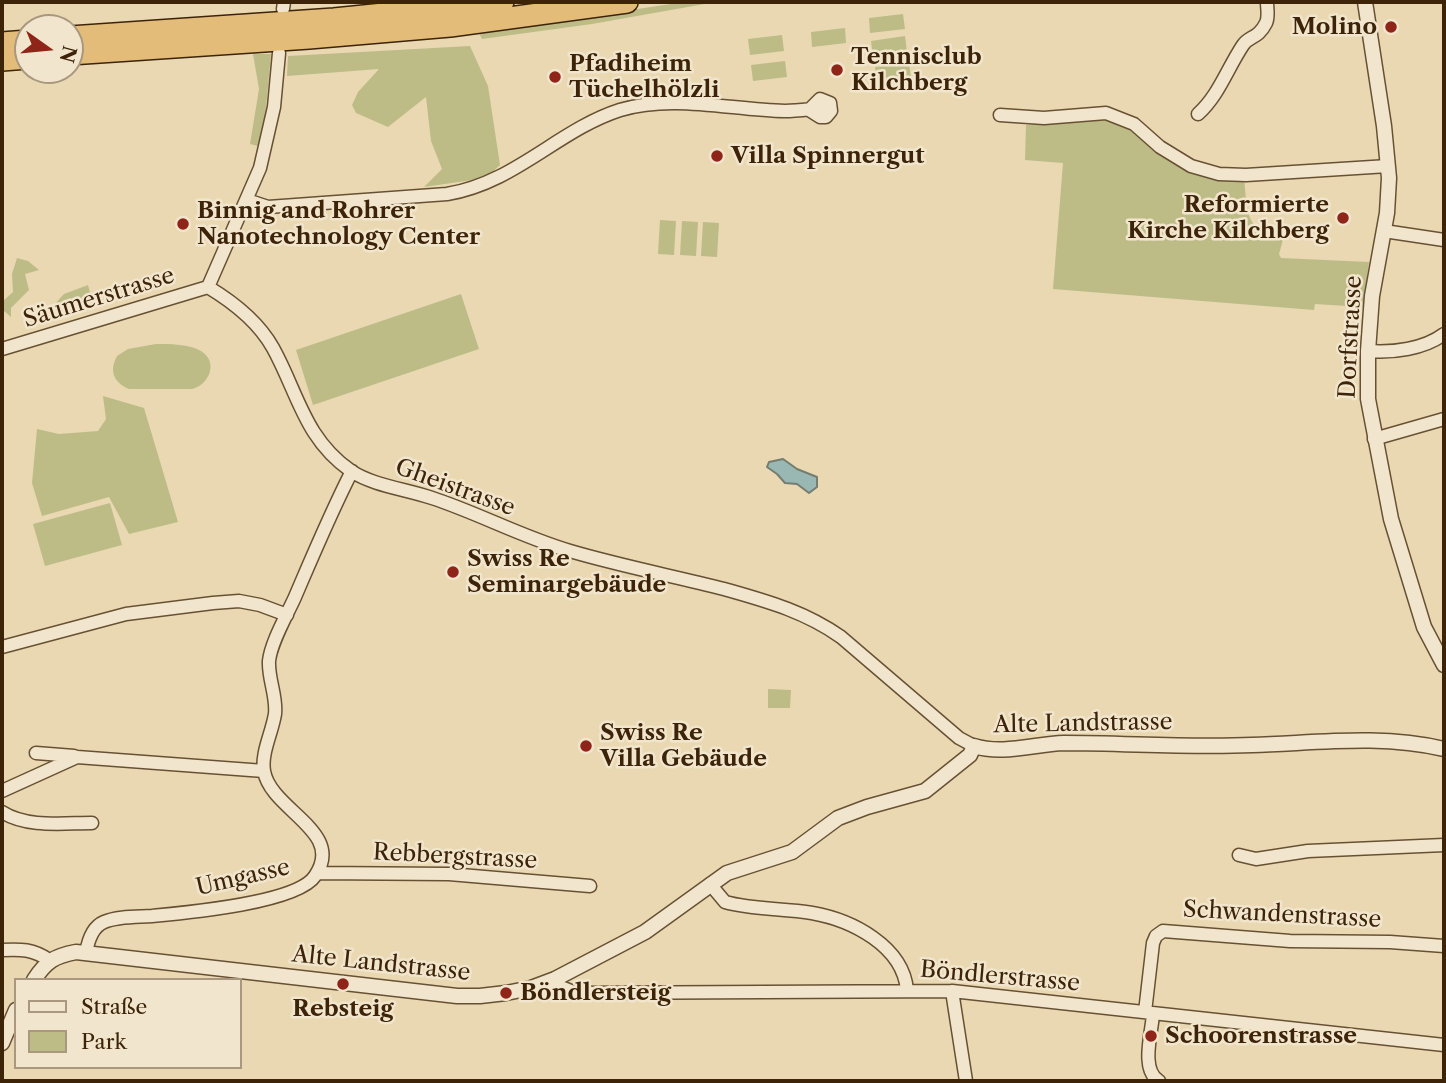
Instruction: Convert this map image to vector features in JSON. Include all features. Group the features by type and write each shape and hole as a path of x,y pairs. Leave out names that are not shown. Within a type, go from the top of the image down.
{"highway":[{"path":"84,36 324,20 503,2"},
{"path":"84,53 436,27 627,2"}],"street":[{"path":"1198,114 1211,102 1245,41 1257,37 1265,25 1268,18 1267,2"},
{"name":"Dorfstrasse","path":"1365,2 1388,166 1388,202 1373,284 1368,399 1391,519 1414,597 1431,643 1444,665"},
{"path":"208,287 260,168 274,107 279,53"},
{"path":"247,200 268,207 469,191 506,174 595,121 620,110 642,106 665,104 786,111 823,108"},
{"path":"1000,115 1044,118 1106,113 1134,124 1160,147 1191,166 1219,174 1246,175 1388,166"},
{"path":"1384,231 1444,240"},
{"name":"Säumerstrasse","path":"2,349 208,287"},
{"name":"Gheistrasse","path":"208,287 229,300 262,331 275,351 302,415 316,434 352,471 443,502 567,550 796,610 841,637 959,738 974,746"},
{"path":"1368,351 1389,351 1425,345 1444,334"},
{"path":"1374,439 1444,419"},
{"path":"36,753 264,771 275,704 269,662 287,615 352,471"},
{"path":"2,648 126,614 213,603 239,601 287,615"},
{"name":"Alte Landstrasse","path":"2,950 25,949 49,960 57,956 86,953 457,996 506,993 555,979 645,932 727,873 792,852 838,818 925,791 970,755 974,746 997,750 1061,743 1252,745 1357,739 1444,748"},
{"path":"2,791 77,757"},
{"name":"Umgasse","path":"86,953 92,933 105,922 204,911 274,897 309,883 317,873 322,855 316,834 278,798 264,771"},
{"path":"2,812 15,820 29,822 92,823"},
{"path":"1239,855 1256,859 1308,851 1444,845"},
{"name":"Rebbergstrasse","path":"317,873 449,874 590,886"},
{"path":"710,884 721,898 733,904 813,913 861,930 888,948 906,978 907,990"},
{"name":"Schwandenstrasse","path":"1149,1013 1153,943 1156,936 1163,931 1290,941 1390,942 1444,946"},
{"path":"36,978 49,960"},
{"name":"Böndlerstrasse","path":"555,979 561,988 576,993 952,991 1444,1045"},
{"path":"952,991 966,1081"},
{"path":"1149,1013 1149,1065 1154,1080"},
{"path":"2,1043 14,1015"}],"green space":[{"path":"684,2 716,2 592,24 482,39 479,33"},
{"path":"903,14 905,29 870,33 869,18"},
{"path":"845,28 846,43 812,47 811,32"},
{"path":"782,35 784,51 750,55 748,39"},
{"path":"905,36 907,52 873,56 871,41"},
{"path":"470,46 488,86 500,165 486,178 424,187 442,169 431,141 426,97 388,127 356,113 352,105 358,92 379,69 287,76 288,56"},
{"path":"253,54 271,54 265,118 258,146 250,144 259,89"},
{"path":"785,61 787,77 753,81 751,65"},
{"path":"909,63 911,78 877,82 875,67"},
{"path":"1099,118 1117,123 1131,131 1160,156 1244,179 1250,219 1261,230 1284,236 1279,254 1281,258 1369,262 1363,307 1315,304 1314,310 1053,289 1063,163 1025,160 1026,125"},
{"path":"660,220 676,221 674,255 658,254"},
{"path":"682,221 698,222 696,256 680,255"},
{"path":"703,222 719,223 717,257 701,256"},
{"path":"17,258 28,261 39,270 25,274 29,290 11,308 11,317 4,311 2,302 13,292 12,274"},
{"path":"88,285 93,303 65,312 51,308 64,294"},
{"path":"461,294 479,349 313,405 296,350"},
{"path":"173,344 201,351 210,361 207,378 192,389 129,389 119,383 113,371 117,356 128,349"},
{"path":"103,396 144,408 178,522 129,534 109,497 42,516 32,483 37,429 59,434 98,431 106,419"},
{"path":"110,503 122,545 45,566 33,524"},
{"path":"768,689 791,690 790,708 768,708"}],"water":[{"path":"783,459 797,469 817,477 817,487 809,493 797,484 785,483 767,467 769,462"}],"place":[{"name":"Molino","path":"1391,27"},
{"name":"Tennisclub Kilchberg","path":"837,70"},
{"name":"Pfadiheim Tüchelhölzli","path":"555,77"},
{"name":"Villa Spinnergut","path":"717,156"},
{"name":"Reformierte Kirche Kilchberg","path":"1343,218"},
{"name":"Binnig and Rohrer Nanotechnology Center","path":"183,224"},
{"name":"Swiss Re Seminargebäude","path":"453,572"},
{"name":"Swiss Re Villa Gebäude","path":"586,746"},
{"name":"Rebsteig","path":"343,984"},
{"name":"Böndlersteig","path":"506,993"},
{"name":"Schoorenstrasse","path":"1151,1036"}]}
